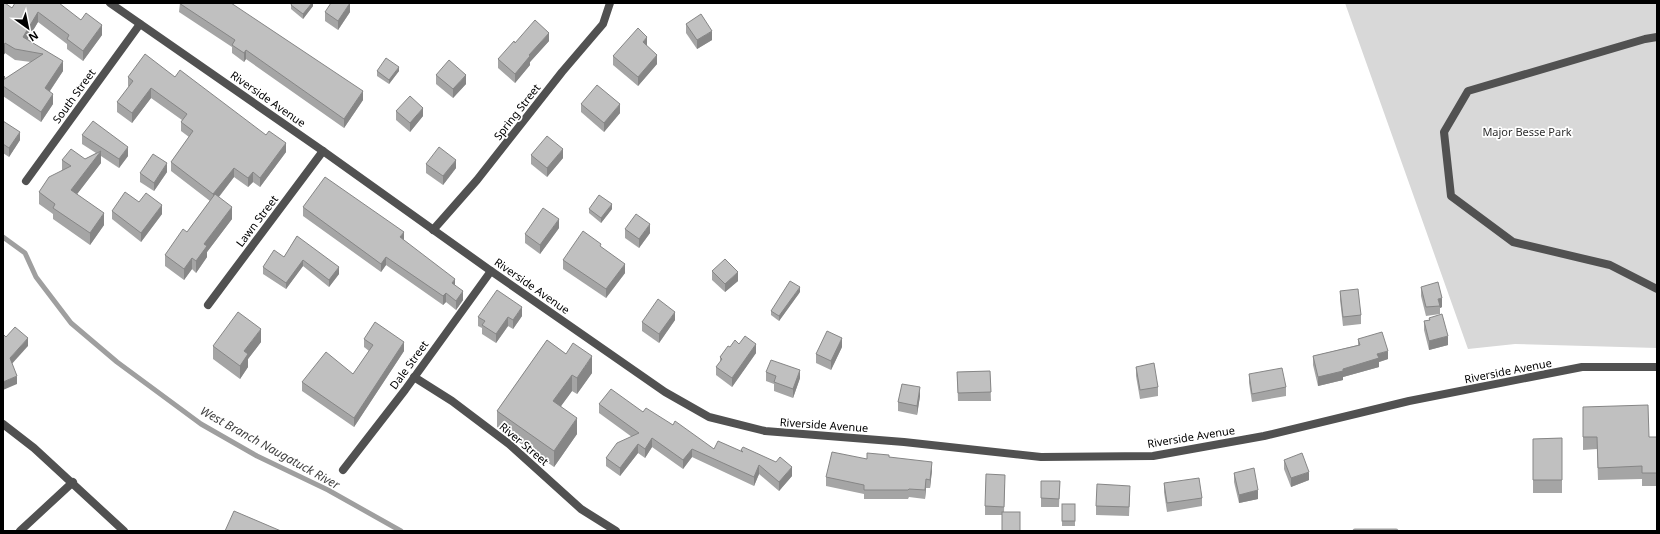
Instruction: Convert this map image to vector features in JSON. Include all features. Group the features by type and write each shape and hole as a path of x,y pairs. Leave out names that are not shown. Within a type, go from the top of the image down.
{"street":[{"name":"Riverside Avenue","path":"110,3 665,392 709,417 765,432 904,442 1041,457 1153,456 1264,436 1409,401 1582,367 1657,367"},
{"name":"Spring Street","path":"433,230 477,180 562,72 603,24 610,3"},
{"name":"South Street","path":"26,181 140,24"},
{"path":"1657,37 1645,39 1468,91 1444,132 1451,196 1513,242 1610,265 1657,289"},
{"name":"Lawn Street","path":"208,305 322,151"},
{"name":"Dale Street","path":"342,470 414,377 491,271"},
{"name":"River Street","path":"414,377 452,401 509,444 581,509 616,531"},
{"path":"3,424 34,448 73,482 124,531"},
{"path":"20,531 73,482"}],"green space":[{"name":"Major Besse Park","path":"1345,3 1657,3 1657,348 1515,344 1468,349"}],"building":[{"path":"3,3 12,8 15,3 59,3 81,20 86,13 102,25 83,51 67,39 69,35 38,12 23,37 63,61 45,88 53,94 41,112 3,86 3,80 43,54 15,49 5,43 3,46"},
{"path":"179,3 231,3 363,91 344,119 246,50 244,53 232,45 235,40"},
{"path":"292,3 312,3 303,14 291,5"},
{"path":"331,3 350,3 338,21 325,12"},
{"path":"701,14 712,31 697,40 686,24"},
{"path":"535,20 549,33 529,55 530,56 515,74 498,59 514,41 515,43"},
{"path":"638,28 647,37 643,42 657,55 638,77 613,56"},
{"path":"145,54 175,77 180,70 266,135 269,131 286,143 260,178 253,172 248,178 234,168 213,194 171,162 193,131 181,122 187,114 151,88 132,113 117,102 133,81 128,77"},
{"path":"386,58 399,67 389,80 377,71"},
{"path":"449,60 466,75 453,89 436,75"},
{"path":"597,85 620,104 604,123 581,104"},
{"path":"410,96 423,108 410,123 396,111"},
{"path":"3,121 20,132 9,148 3,144"},
{"path":"93,121 128,147 119,159 82,135"},
{"path":"547,136 563,149 547,168 531,155"},
{"path":"439,147 456,160 443,176 426,164"},
{"path":"71,149 85,159 101,151 71,190 104,213 90,233 53,208 55,204 39,192 49,177 71,166 62,160"},
{"path":"153,154 167,163 154,183 140,173"},
{"path":"325,177 404,232 400,237 455,279 452,283 463,291 456,301 446,293 443,296 386,257 381,264 303,207"},
{"path":"125,192 139,202 146,193 162,205 141,233 112,211"},
{"path":"215,194 232,207 204,244 207,246 196,261 192,258 184,269 165,255 183,229 187,232"},
{"path":"599,195 612,204 601,218 589,209"},
{"path":"543,208 559,219 540,245 525,234"},
{"path":"636,214 650,224 639,239 625,229"},
{"path":"583,231 601,244 600,246 625,264 606,289 563,260"},
{"path":"297,236 339,267 329,280 303,260 286,283 263,267 274,250 284,257"},
{"path":"725,259 738,272 725,284 712,271"},
{"path":"790,281 800,287 779,316 771,311"},
{"path":"1438,282 1442,298 1438,299 1440,306 1426,307 1421,287"},
{"path":"1358,289 1361,315 1343,317 1340,291"},
{"path":"497,290 522,307 513,320 508,317 496,334 482,325 485,321 478,317"},
{"path":"658,299 675,312 659,334 642,322"},
{"path":"238,312 261,329 244,351 248,354 240,366 213,346"},
{"path":"1442,314 1448,336 1429,341 1424,321 1430,320 1429,318"},
{"path":"375,322 404,342 354,418 302,382 326,352 353,374 373,345 364,339"},
{"path":"15,327 28,338 10,358 17,376 3,382 3,334 6,337"},
{"path":"827,331 842,338 831,361 816,354"},
{"path":"1382,332 1388,351 1377,354 1379,358 1343,369 1343,371 1318,377 1313,356 1360,345 1358,339"},
{"path":"745,336 756,344 732,378 716,367 722,359 720,357 728,346 730,347 735,340 739,344"},
{"path":"547,340 566,354 573,343 592,356 577,378 572,375 553,401 577,418 554,451 497,411"},
{"path":"771,360 800,370 793,389 774,382 776,376 766,372"},
{"path":"1154,363 1158,387 1140,390 1136,367"},
{"path":"1282,368 1286,387 1252,394 1249,374"},
{"path":"990,371 991,392 958,393 957,372"},
{"path":"902,384 920,387 917,406 898,402"},
{"path":"611,389 643,412 646,408 673,425 675,421 714,449 718,441 743,452 741,450 743,447 776,462 780,457 792,467 779,482 759,465 754,477 692,449 683,460 652,438 645,449 638,444 620,468 606,458 617,443 639,433 599,404"},
{"path":"1648,405 1649,437 1657,437 1657,473 1642,473 1642,466 1598,468 1597,437 1583,437 1583,407"},
{"path":"1562,438 1562,480 1533,480 1533,439"},
{"path":"832,452 867,459 867,453 932,462 930,480 926,479 925,490 864,490 864,485 826,477"},
{"path":"1302,453 1309,472 1291,478 1284,460"},
{"path":"1254,468 1258,490 1239,495 1234,473"},
{"path":"986,474 1005,475 1004,507 985,506"},
{"path":"1199,478 1202,498 1167,503 1164,483"},
{"path":"1041,481 1060,481 1059,499 1041,498"},
{"path":"1097,484 1130,486 1129,507 1096,506"},
{"path":"1062,504 1075,504 1075,521 1062,521"},
{"path":"234,511 281,531 225,531"},
{"path":"1002,512 1020,512 1020,531 1002,531"}],"waterway":[{"name":"West Branch Naugatuck River","path":"3,237 25,253 36,277 71,323 117,362 201,424 257,456 328,490 401,531"},
{"name":"West Branch Naugatuck River","path":"1355,531 1396,531"}]}
